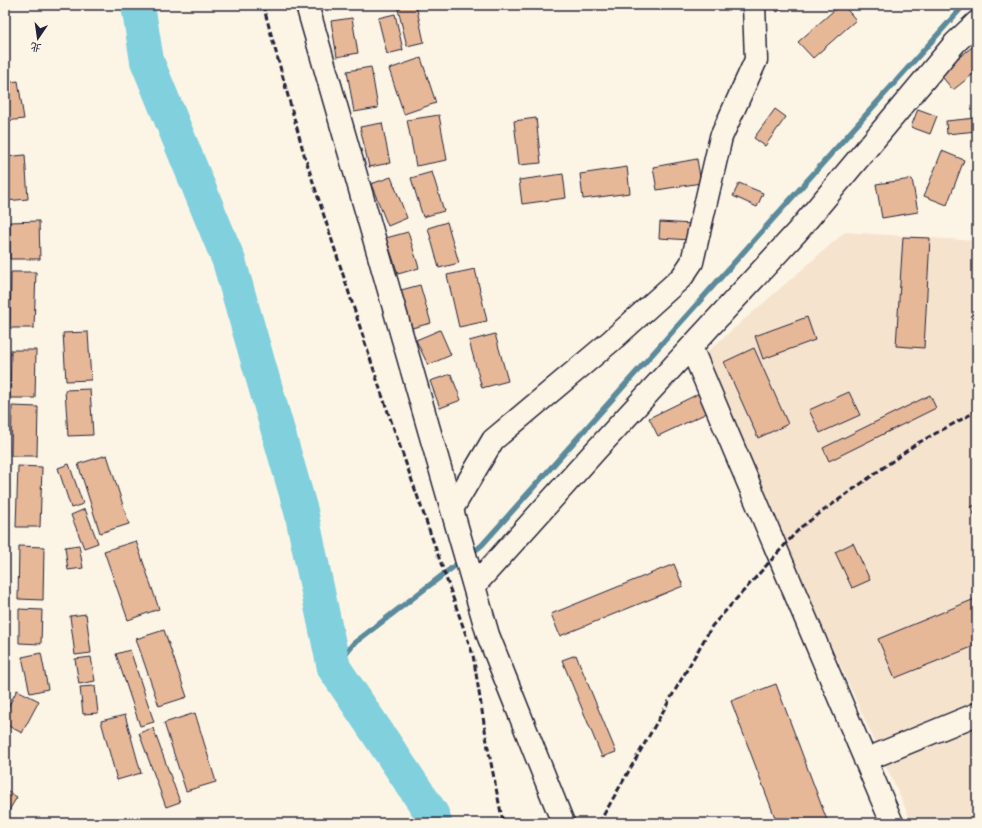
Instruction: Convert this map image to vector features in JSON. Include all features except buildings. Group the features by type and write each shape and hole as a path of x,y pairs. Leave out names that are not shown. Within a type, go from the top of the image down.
{"street":[{"path":"307,5 488,635 563,823"},
{"path":"452,510 493,440 611,341 682,277 692,262 721,137 756,60 754,5"},
{"path":"472,578 597,449 797,232 955,43 977,22"},
{"path":"691,347 892,823"},
{"path":"865,760 977,714"}],"shaded area":[{"path":"845,232 977,241 977,823 912,823 700,358"}],"waterway":[{"path":"138,5 147,61 229,261 301,511 334,668 432,814 435,823"},
{"path":"470,555 482,545 964,5"},
{"path":"334,668 353,644 461,561"}],"railway":[{"path":"263,5 304,154 381,392 473,655 488,748 503,823"},
{"path":"599,823 712,626 801,527 916,444 977,411"}]}
